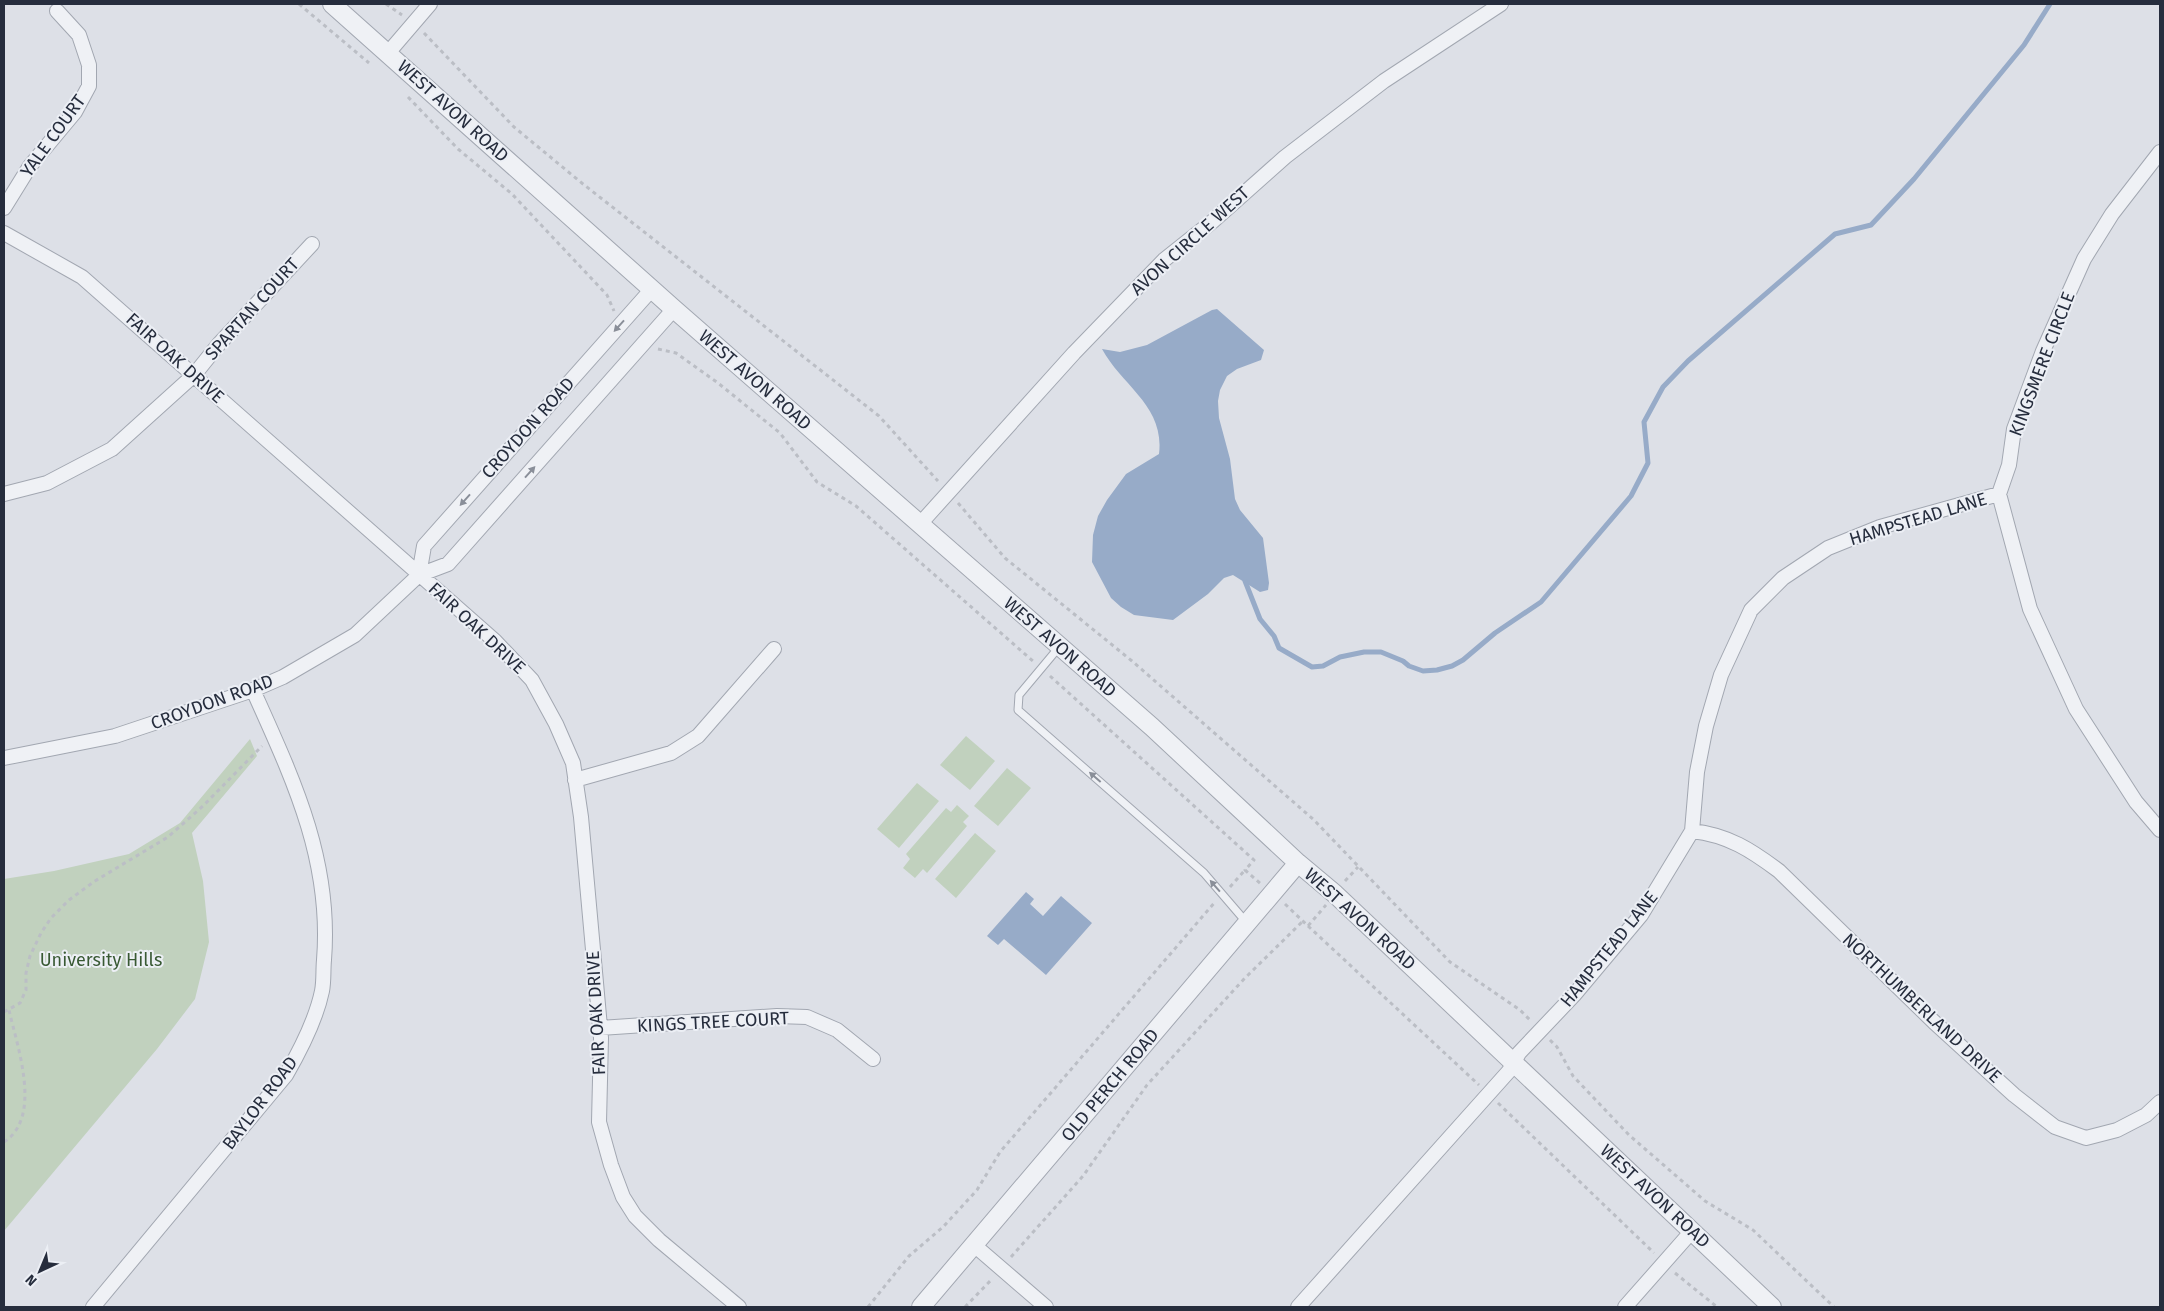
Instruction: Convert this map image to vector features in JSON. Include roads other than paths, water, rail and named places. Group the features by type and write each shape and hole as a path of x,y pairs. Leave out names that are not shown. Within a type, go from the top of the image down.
{"street":[{"name":"WEST AVON ROAD","path":"332,4 674,309 1152,727 1298,863 1335,894 1772,1307"},
{"path":"388,53 430,4"},
{"name":"AVON CIRCLE WEST","path":"920,524 1074,353 1164,260 1285,157 1384,81 1501,4"},
{"name":"YALE COURT","path":"4,208 30,166 75,112 89,86 89,65 79,35 57,11"},
{"name":"KINGSMERE CIRCLE","path":"1999,494 2009,465 2014,429 2043,351 2084,259 2112,214 2160,152"},
{"name":"FAIR OAK DRIVE","path":"4,233 82,277 495,641 532,680 556,724 572,763 575,780 581,818 600,1028 599,1122 623,1197 635,1216 659,1240 739,1307"},
{"name":"SPARTAN COURT","path":"4,494 47,483 112,449 194,375 312,244"},
{"name":"CROYDON ROAD","path":"419,575 424,546 652,289"},
{"name":"CROYDON ROAD","path":"4,758 115,736 253,690 283,676 355,635 419,575 448,564 674,309"},
{"path":"1999,494 2030,609 2076,709 2136,802 2160,830"},
{"name":"HAMPSTEAD LANE","path":"1298,1307 1509,1071 1513,1062 1540,1030 1574,995 1641,915 1692,831 1697,772 1706,726 1721,675 1751,610 1783,578 1828,548 1880,527 1999,494"},
{"path":"575,780 671,753 698,736 774,650"},
{"name":"BAYLOR ROAD","path":"93,1307 286,1075 304,1042 322,991 326,935 324,895 309,824 253,690"},
{"name":"NORTHUMBERLAND DRIVE","path":"1692,831 1711,833 1728,839 1752,851 1779,871 1934,1022 2014,1095 2055,1127 2086,1138 2117,1130 2146,1115 2160,1102"},
{"name":"OLD PERCH ROAD","path":"921,1307 1298,863"},
{"name":"KINGS TREE COURT","path":"600,1028 777,1016 807,1017 838,1030 873,1059"},
{"path":"1625,1307 1692,1231"},
{"path":"974,1245 1046,1307"}],"lane":[{"path":"1060,646 1019,695 1018,710 1204,873 1247,923"}],"water":[{"path":"1217,309 1264,350 1261,360 1237,369 1227,376 1220,390 1218,401 1219,418 1230,459 1235,499 1240,510 1263,538 1269,583 1268,590 1260,592 1233,575 1224,578 1208,594 1173,620 1134,615 1111,598 1092,562 1093,535 1098,516 1126,474 1159,454 1159,437 1149,409 1110,362 1102,349 1120,352 1147,345"},
{"path":"1026,892 1034,899 1030,904 1043,916 1061,896 1092,923 1046,975 1004,939 998,945 987,936"}],"waterway":[{"path":"1245,581 1260,619 1274,636 1279,648 1312,667 1323,666 1340,657 1364,652 1381,652 1423,671 1452,666 1463,660 1495,633 1541,602 1631,496 1648,463 1644,422 1663,387 1688,361 1835,234 1871,225 1914,179 2024,45 2050,4"}],"park label":[{"name":"University Hills","path":"101,960"}]}
